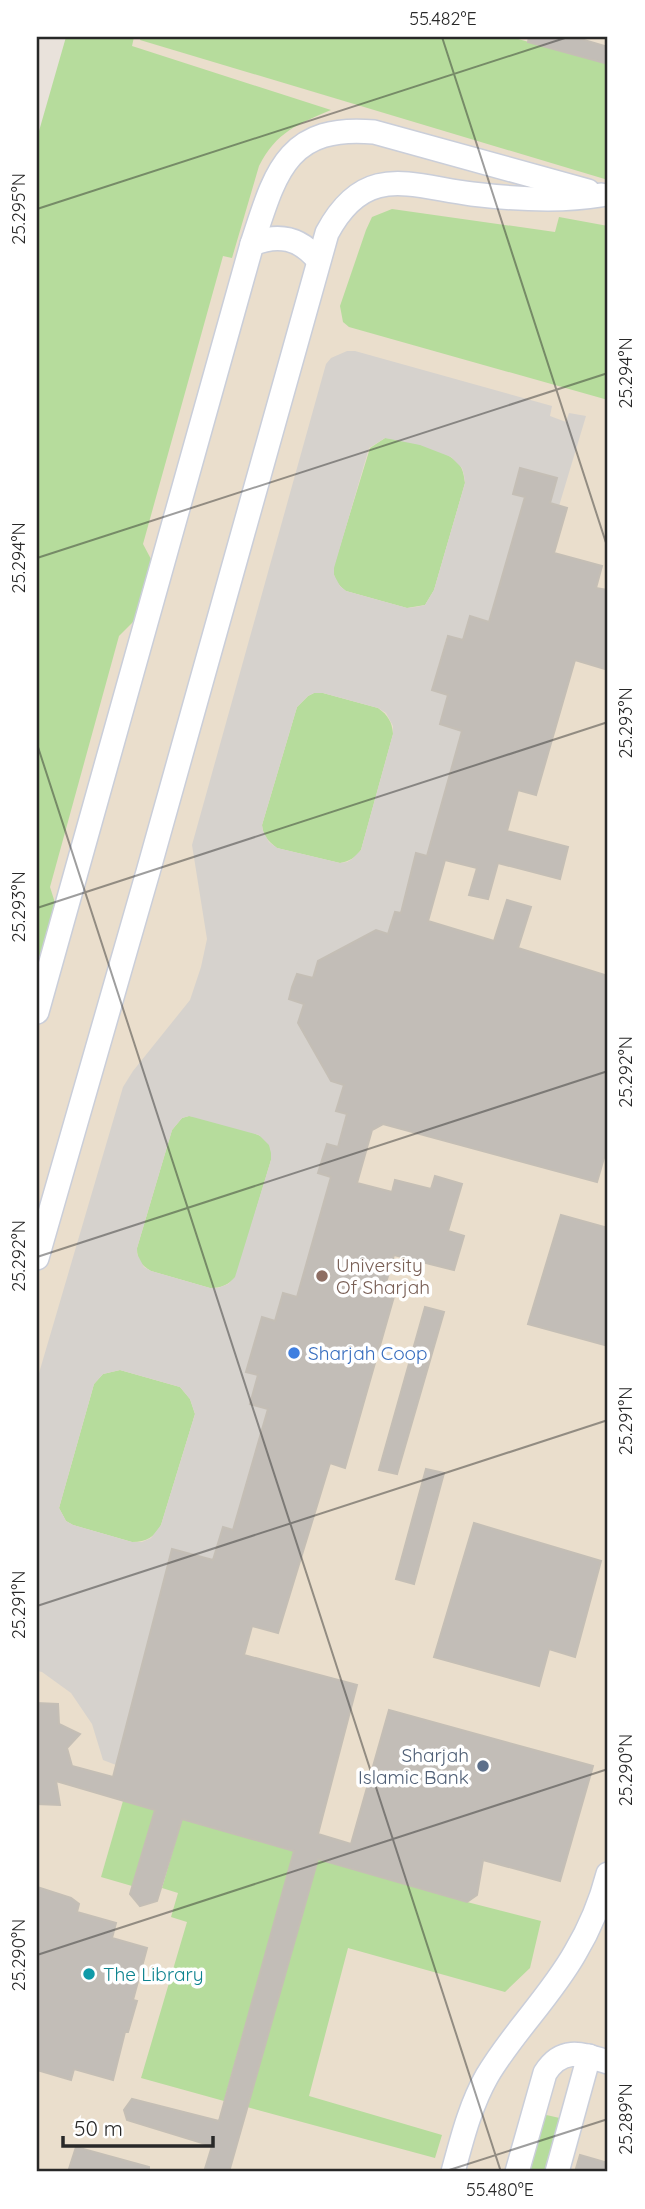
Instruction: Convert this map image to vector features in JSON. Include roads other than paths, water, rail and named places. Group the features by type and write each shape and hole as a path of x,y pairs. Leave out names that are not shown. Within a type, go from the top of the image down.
{"street":[{"path":"37,1012 271,184 290,157 308,143 330,134 352,130 374,132 605,196"},
{"path":"37,1258 145,885 318,260 335,217 348,202 375,187 391,183 413,183 469,194 558,199 605,196"},
{"path":"252,244 266,238 281,237 302,245 318,260"},
{"path":"453,2172 475,2099 501,2053 575,1955 590,1925 608,1874"},
{"path":"517,2172 545,2073 550,2064 568,2054 599,2059 557,2172"}],"place":[{"name":"University Of Sharjah","path":"322,1276"},
{"name":"Sharjah Coop","path":"294,1353"},
{"name":"Sharjah Islamic Bank","path":"483,1766"},
{"name":"The Library","path":"89,1974"}]}
